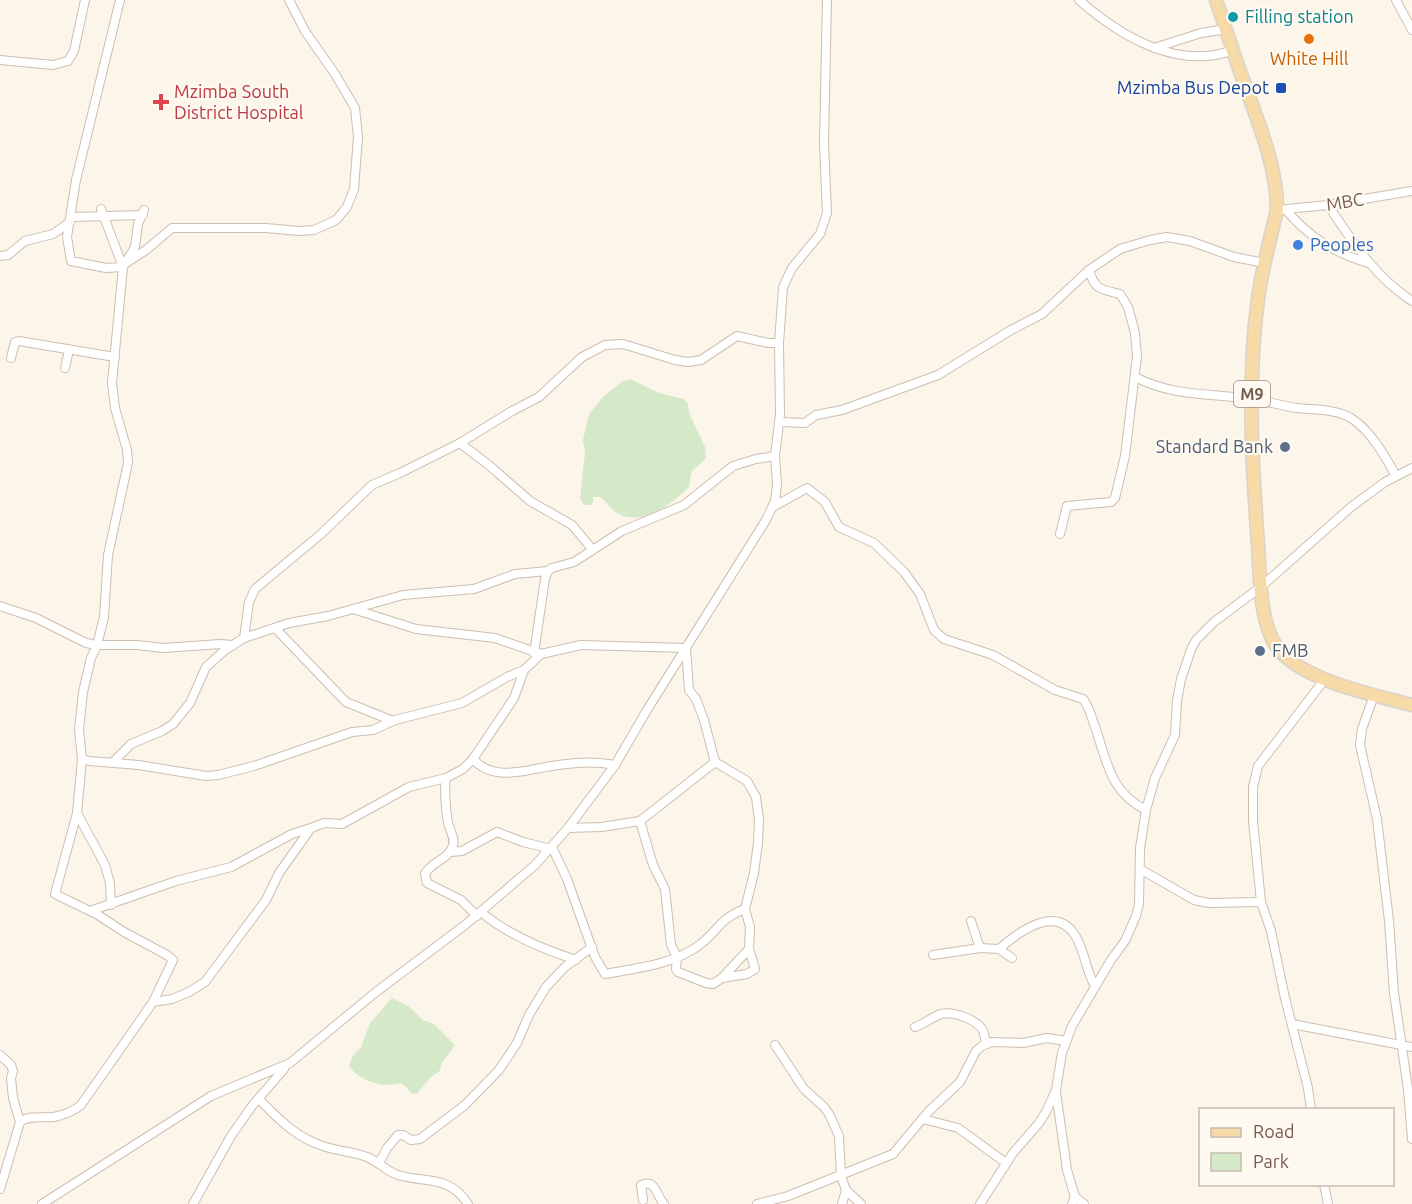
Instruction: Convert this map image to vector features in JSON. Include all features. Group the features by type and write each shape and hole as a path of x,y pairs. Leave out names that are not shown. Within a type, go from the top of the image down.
{"main road":[{"name":"M9","path":"1216,0 1270,161 1282,210 1265,263 1258,299 1252,399 1253,473 1266,622 1277,647 1298,665 1325,679 1412,705"}],"street":[{"path":"0,60 53,65 68,61 74,51 85,0"},
{"path":"120,0 76,180 67,244 71,261 106,268 125,265 172,228 314,230 336,220 347,207 354,189 358,137 356,108 305,31 289,0"},
{"path":"194,1204 231,1136 280,1072 358,1006 479,914 552,848 615,765 773,507 777,485 775,456 779,422 779,343 783,287 796,261 820,234 826,219 824,125 827,0"},
{"path":"1079,0 1108,24 1154,48 1175,54 1202,57 1233,50"},
{"path":"1396,0 1412,30"},
{"path":"1154,48 1201,33 1226,28"},
{"name":"MBC","path":"1282,210 1412,191"},
{"path":"1328,205 1368,263 1412,301"},
{"path":"1282,210 1325,245 1344,255 1368,263"},
{"path":"0,256 8,255 25,241 53,234 70,219 102,213 144,212 138,224 135,247 125,265 112,371 113,395 127,450 128,463 108,555 105,608 87,673 82,702 79,730 82,759 77,813 55,894 90,910 171,957 172,965 153,1002 81,1105 54,1117 24,1118 20,1122 0,1189"},
{"path":"102,213 125,265"},
{"path":"779,422 805,423 816,415 843,410 938,375 1011,330 1042,314 1089,270 1120,249 1167,237 1190,241 1234,257 1265,263"},
{"path":"1060,534 1067,506 1111,502 1114,498 1125,456 1135,377 1135,333 1128,307 1120,294 1099,289 1093,283 1089,270"},
{"path":"244,638 249,602 255,588 321,534 372,485 460,442 544,394 582,357 605,345 623,344 688,362 700,360 737,336 768,343 779,343"},
{"path":"12,358 15,342 19,341 115,357"},
{"path":"65,368 69,350"},
{"path":"1135,377 1148,384 1184,393 1252,399 1349,417 1371,436 1396,476"},
{"path":"460,442 530,501 572,525 593,550"},
{"path":"113,762 125,748 138,739 162,731 173,724 190,703 206,667 244,638 289,623 328,616 403,595 480,588 515,574 548,571 574,562 618,534 684,505 733,466 775,456"},
{"path":"980,1204 1019,1145 1039,1124 1052,1101 1066,1041 1095,986 1125,941 1136,916 1139,904 1141,842 1146,810 1155,778 1175,735 1181,679 1192,647 1214,622 1262,586 1351,507 1385,482 1412,468"},
{"path":"773,507 807,488 812,490 829,507 840,527 880,547 911,580 924,602 937,634 950,642 993,655 1055,690 1083,699 1091,714 1114,782 1131,803 1146,810"},
{"path":"90,910 111,905 176,881 231,867 292,834 324,823 342,824 409,788 446,778 463,769 473,759 514,698 524,670 537,653 545,579 548,571"},
{"path":"0,606 36,618 86,643 96,645 137,645 163,648 233,645"},
{"path":"352,609 416,629 495,638 537,653 581,645 686,648"},
{"path":"275,628 346,702 393,721"},
{"path":"640,821 653,865 665,889 671,945 677,957 676,969 681,974 709,984 722,978 747,974 754,970 749,949 750,927 745,909 757,854 759,820 756,798 747,781 715,762 704,720 696,699 689,690 686,648"},
{"path":"82,759 206,776 218,775 254,766 352,732 379,728 393,721 462,703 507,677 524,670"},
{"path":"1311,1108 1271,931 1261,902 1252,787 1255,771 1261,760 1325,679"},
{"path":"1374,695 1362,729 1360,745 1377,819 1389,921 1394,993 1408,1089 1412,1139"},
{"path":"473,759 483,768 501,772 522,772 571,763 615,765"},
{"path":"568,828 601,827 640,821 715,762"},
{"path":"446,778 448,824 454,843 450,852 426,871 425,879 514,936 576,960"},
{"path":"77,813 105,865 110,883 111,905"},
{"path":"153,1002 171,999 205,982 266,900 279,873 311,828"},
{"path":"450,852 462,851 497,832 523,842 552,848"},
{"path":"552,848 567,879 595,957 605,974 649,966 687,953 704,941 723,920 745,909"},
{"path":"1140,869 1194,900 1209,903 1261,902"},
{"path":"971,921 980,948"},
{"path":"999,949 1019,931 1032,925 1047,921 1061,923 1075,934 1086,970 1095,986"},
{"path":"379,1162 398,1135 411,1140 420,1139 474,1097 499,1070 515,1047 529,1015 546,987 565,967 592,947"},
{"path":"933,955 980,948 999,949 1012,958"},
{"path":"722,978 749,949"},
{"path":"915,1027 941,1014 956,1015 979,1026 986,1044"},
{"path":"1292,1024 1412,1047"},
{"path":"757,1204 787,1200 893,1154 923,1119 960,1083 976,1051 986,1044 1023,1043 1053,1038 1066,1041"},
{"path":"776,1045 804,1089 829,1114 839,1136 841,1176 846,1190 861,1204"},
{"path":"0,1055 11,1065 13,1071 11,1078 13,1098 20,1122"},
{"path":"42,1204 211,1096 290,1063"},
{"path":"1056,1090 1067,1170 1074,1200 1084,1204"},
{"path":"259,1099 287,1126 304,1138 327,1147 363,1155 379,1162 398,1175 429,1180 452,1187 460,1192 468,1204"},
{"path":"923,1119 958,1128 1006,1163"},
{"path":"643,1200 641,1185 644,1183 654,1185 664,1204"},
{"path":"1324,1186 1328,1204"},
{"path":"842,1204 846,1190"}],"green space":[{"path":"630,379 659,393 684,399 705,447 706,458 693,470 689,487 683,493 656,512 636,518 617,513 600,497 593,497 591,505 584,505 580,499 585,453 583,440 589,414 603,397 623,381"},
{"path":"392,998 408,1006 423,1020 434,1024 455,1045 442,1063 439,1072 416,1094 411,1093 401,1084 382,1085 371,1082 356,1074 349,1066 352,1057 361,1047 370,1023"}],"place":[{"name":"Filling station","path":"1233,17"},
{"name":"White Hill","path":"1309,39"},
{"name":"Mzimba Bus Depot","path":"1281,88"},
{"name":"Mzimba South District Hospital","path":"161,102"},
{"name":"Peoples","path":"1298,245"},
{"name":"Standard Bank","path":"1285,447"},
{"name":"FMB","path":"1260,651"}]}
